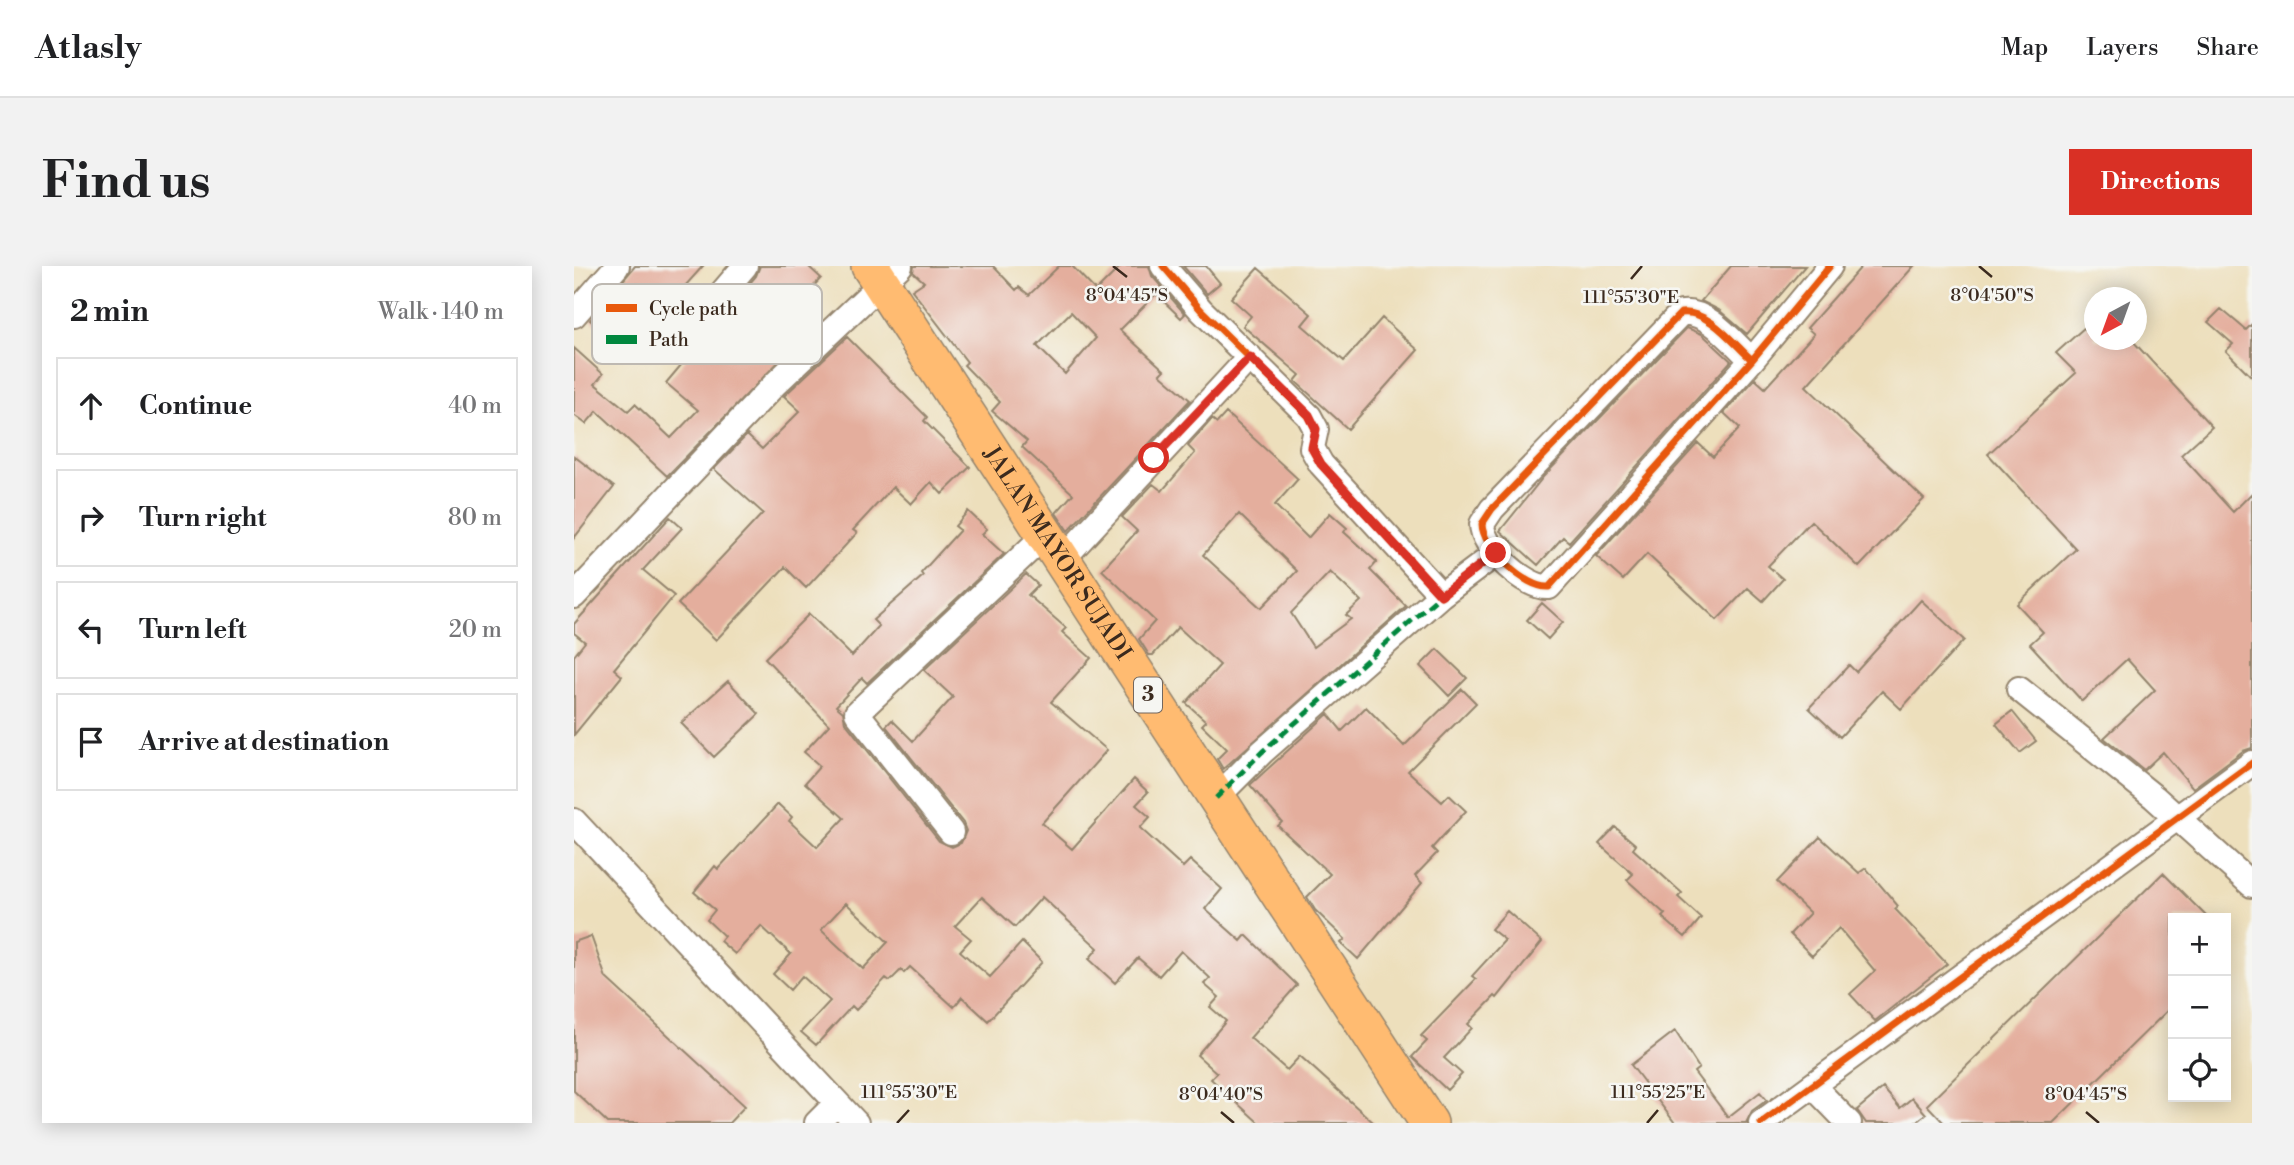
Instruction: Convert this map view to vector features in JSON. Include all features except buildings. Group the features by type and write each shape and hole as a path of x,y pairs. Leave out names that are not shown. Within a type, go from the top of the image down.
{"highway":[{"name":"JALAN MAYOR SUJADI","path":"884,272 1052,549 1429,1123"}],"street":[{"path":"601,284 617,266"},
{"path":"730,284 746,266"},
{"path":"1163,266 1309,415 1316,429 1312,448 1321,464 1441,595"},
{"path":"1752,360 1706,318 1696,312 1681,313 1492,509 1482,524 1482,533 1496,553 1527,582 1538,588 1549,587 1752,360 1830,266"},
{"path":"822,336 884,272"},
{"path":"574,315 592,294"},
{"path":"951,832 858,712 1052,549 1250,357"},
{"path":"574,596 794,364"},
{"path":"1216,798 1262,752 1441,595 1496,553"},
{"path":"2019,689 2178,819 2252,884"},
{"path":"1761,1123 2252,763"},
{"path":"574,821 856,1123"},
{"path":"1813,1087 1849,1123"},
{"path":"817,1123 837,1103"}],"marked path":[{"path":"1216,798 1262,752 1441,595"}],"cycle path":[{"path":"1163,266 1201,310 1309,416 1316,429 1312,448 1321,464 1441,595 1497,553"},
{"path":"1752,360 1701,316 1681,313 1492,509 1482,524 1484,534 1497,555 1529,581 1549,587 1752,360 1830,266"},
{"path":"1761,1123 2252,763"}],"route":[{"path":"1154,458 1250,357 1309,415 1316,429 1312,448 1321,464 1441,595 1496,553"}]}
